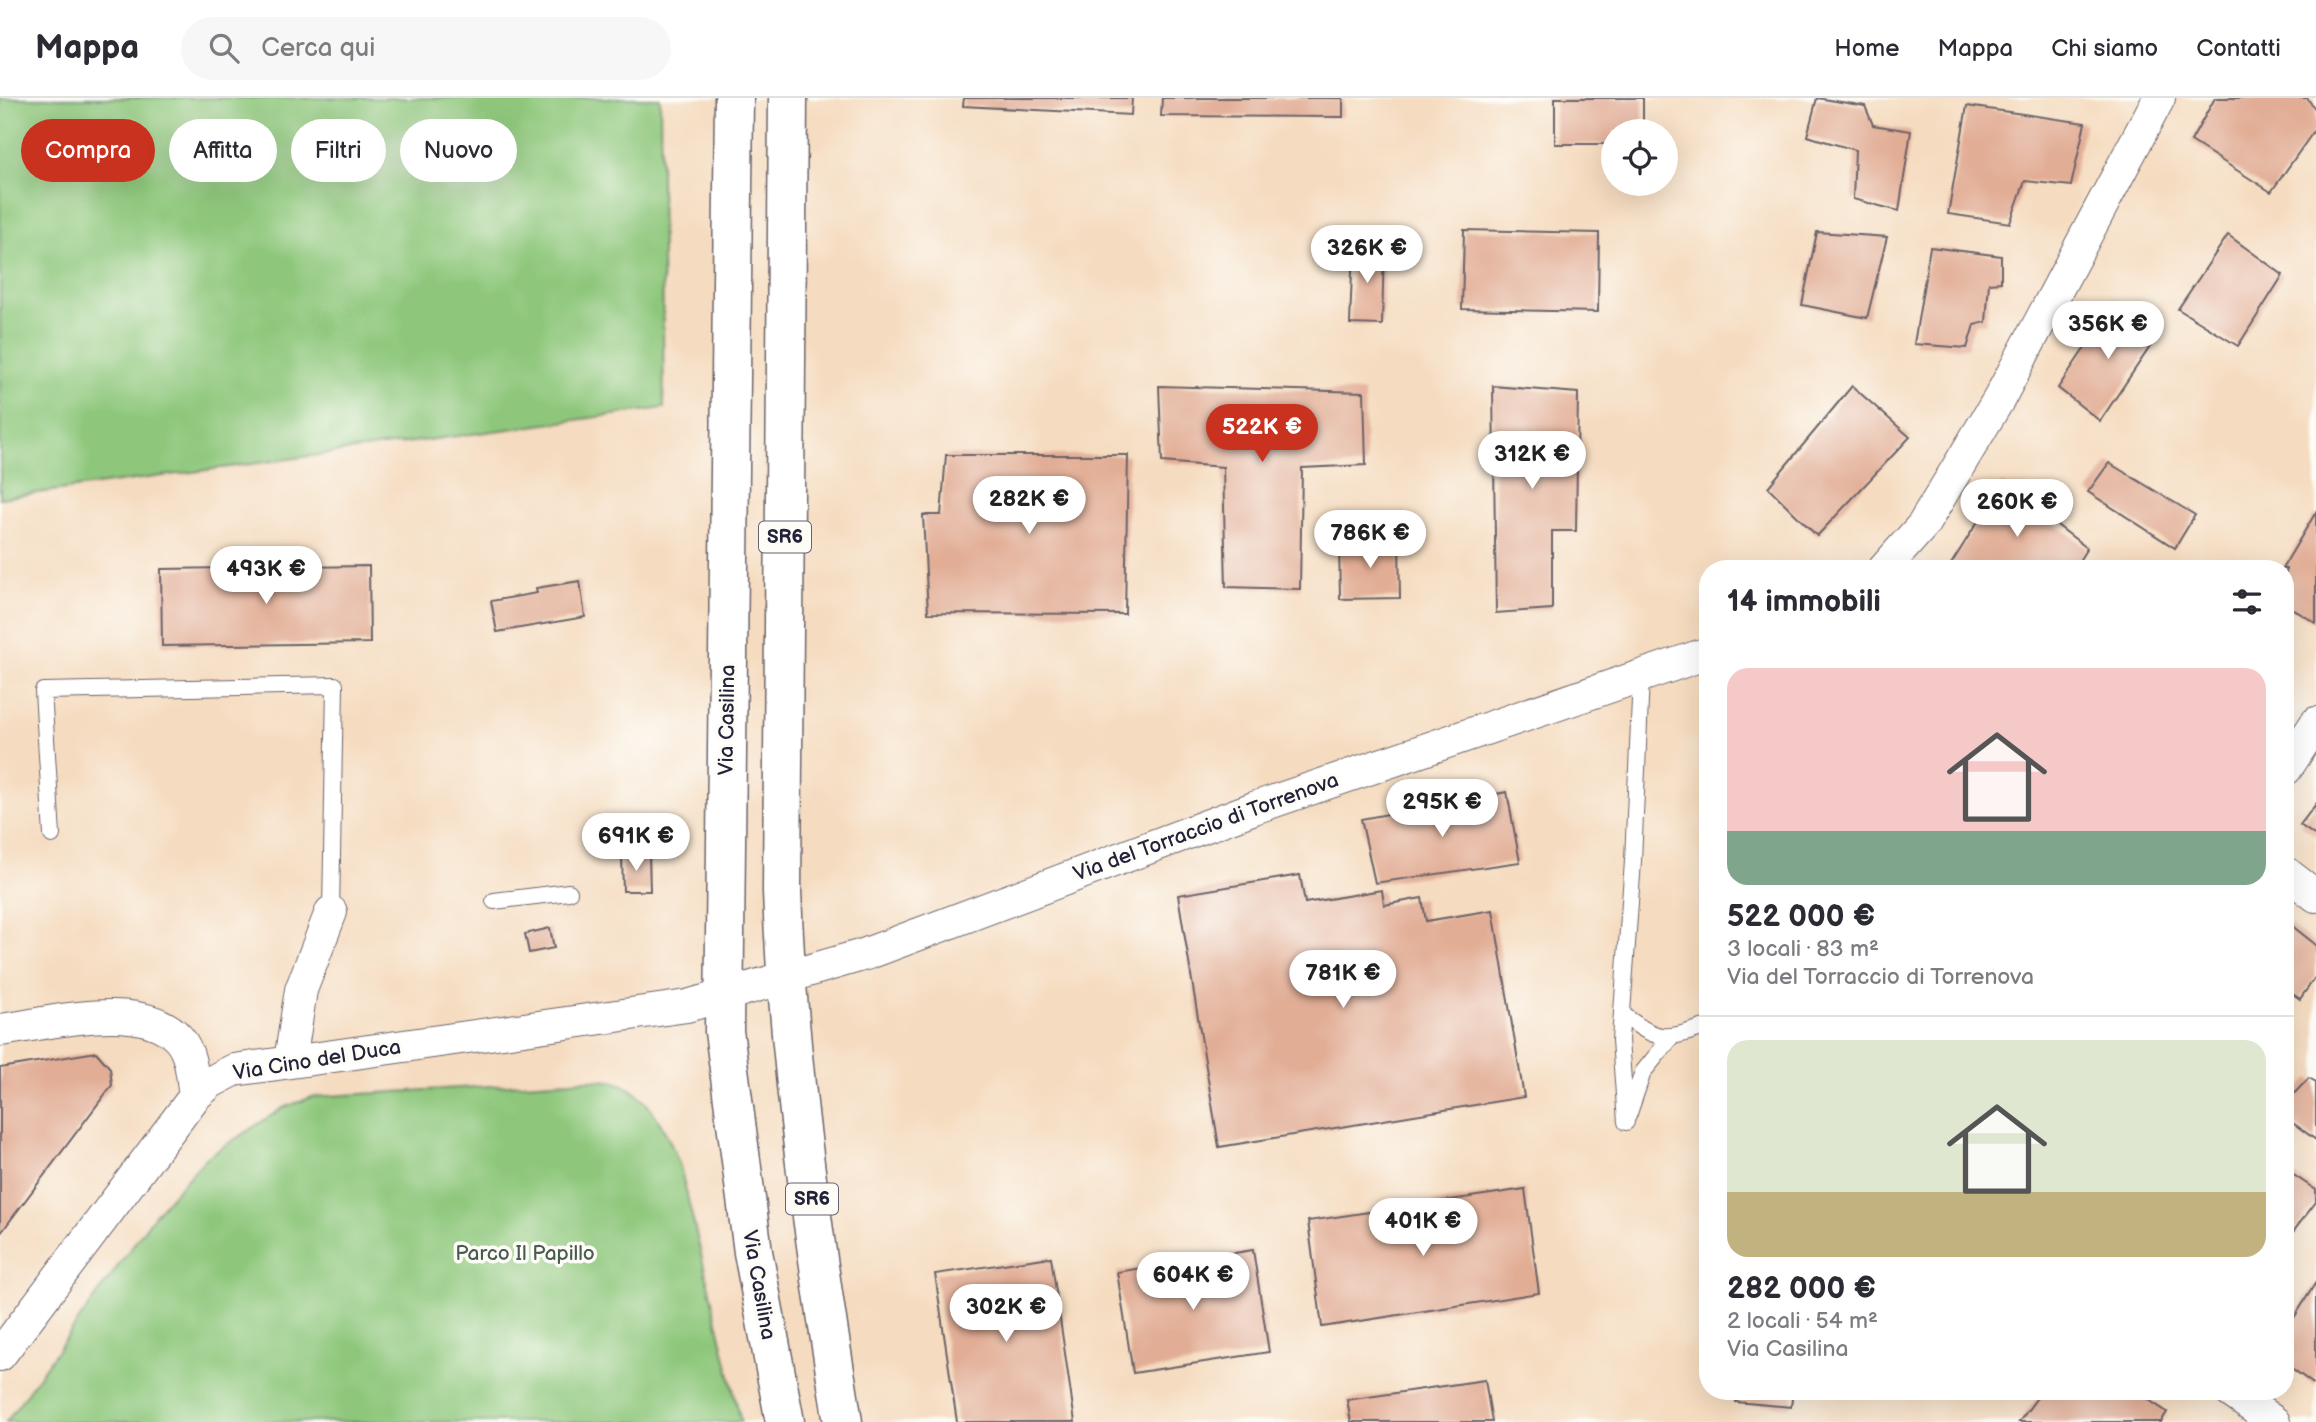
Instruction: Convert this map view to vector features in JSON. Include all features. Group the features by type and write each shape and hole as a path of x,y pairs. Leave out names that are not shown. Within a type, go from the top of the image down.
{"main road":[{"name":"Via Casilina","path":"734,98 723,995 726,1065 739,1161 785,1422"},
{"name":"SR6","path":"788,98 782,891 785,976 818,1247 843,1422"}],"street":[{"path":"1892,560 1923,525 1999,399 2159,98"},
{"name":"Via del Torraccio di Torrenova","path":"723,995 866,954 1254,808 1699,656"},
{"path":"2294,757 2316,723"},
{"path":"2294,879 2316,896"},
{"path":"290,1061 299,999 331,912"},
{"name":"Via Cino del Duca","path":"0,1355 195,1096 211,1082 234,1070 661,1011 723,995"},
{"path":"0,1030 106,1016 128,1015 148,1020 169,1030 183,1045 195,1096"},
{"path":"2243,1400 2274,1422"}],"lane":[{"path":"1641,677 1633,861 1619,1060 1626,1122 1643,1072 1671,1038"},
{"path":"52,835 43,691 335,685 331,912"},
{"path":"494,901 569,892"},
{"path":"1622,1014 1649,1034 1671,1038 1699,1029"}],"green space":[{"path":"0,98 660,98 664,408 0,498"},
{"name":"Parco Il Papillo","path":"588,1080 615,1082 638,1095 656,1116 670,1142 680,1166 741,1422 6,1422 156,1213 206,1158 283,1108 312,1097"}],"building":[{"path":"964,98 1132,98 1131,115 963,106"},
{"path":"1162,98 1343,98 1343,117 1161,116"},
{"path":"1555,98 1643,98 1643,119 1601,119 1601,144 1555,144"},
{"path":"1817,98 1865,106 1873,125 1911,131 1899,211 1853,199 1855,150 1807,136"},
{"path":"2215,98 2307,98 2316,110 2316,128 2271,192 2191,141"},
{"path":"1967,106 2085,123 2071,186 2025,181 2010,223 1948,214"},
{"path":"1464,230 1599,233 1598,312 1462,309"},
{"path":"1817,232 1887,237 1867,318 1802,305"},
{"path":"2228,235 2283,275 2238,346 2178,309"},
{"path":"1353,245 1384,247 1382,325 1350,324"},
{"path":"1930,247 2001,256 2001,282 1989,283 1986,322 1974,325 1967,348 1914,344"},
{"path":"2114,304 2160,332 2100,421 2058,388"},
{"path":"1159,386 1364,392 1366,465 1302,468 1300,589 1226,587 1223,467 1162,462"},
{"path":"1493,386 1578,393 1576,531 1552,531 1552,609 1496,613"},
{"path":"1852,386 1910,437 1817,536 1768,487"},
{"path":"946,455 1128,455 1125,614 928,613 923,515 941,515"},
{"path":"2109,463 2195,515 2175,548 2088,492"},
{"path":"2002,483 2087,548 2080,560 1954,560"},
{"path":"2316,512 2316,623 2294,610 2294,560 2287,560"},
{"path":"1399,542 1400,598 1340,599 1339,543"},
{"path":"369,566 370,643 162,646 161,569"},
{"path":"580,581 585,617 497,632 491,601 537,593 536,588"},
{"path":"1507,792 1520,862 1375,883 1361,819"},
{"path":"2316,804 2316,836 2300,825"},
{"path":"649,854 650,891 623,891 622,856"},
{"path":"1300,875 1305,903 1382,890 1384,905 1422,898 1426,921 1493,910 1524,1097 1219,1147 1178,895"},
{"path":"2294,927 2316,945 2316,976 2300,999 2294,995"},
{"path":"550,928 554,948 529,953 525,934"},
{"path":"96,1052 110,1068 112,1085 0,1234 0,1068"},
{"path":"2309,1078 2316,1082 2316,1140 2294,1124 2294,1094"},
{"path":"2294,1175 2316,1190 2316,1202 2294,1231"},
{"path":"1525,1189 1539,1293 1322,1327 1308,1221"},
{"path":"1253,1250 1269,1352 1133,1373 1117,1272"},
{"path":"1051,1257 1075,1422 957,1422 935,1274"},
{"path":"2316,1282 2316,1386 2294,1370 2294,1318"},
{"path":"1485,1380 1492,1422 1351,1422 1347,1400"},
{"path":"1736,1400 1792,1400 1791,1407"},
{"path":"2035,1400 2149,1400 2167,1412 2161,1422 2019,1422"}]}
